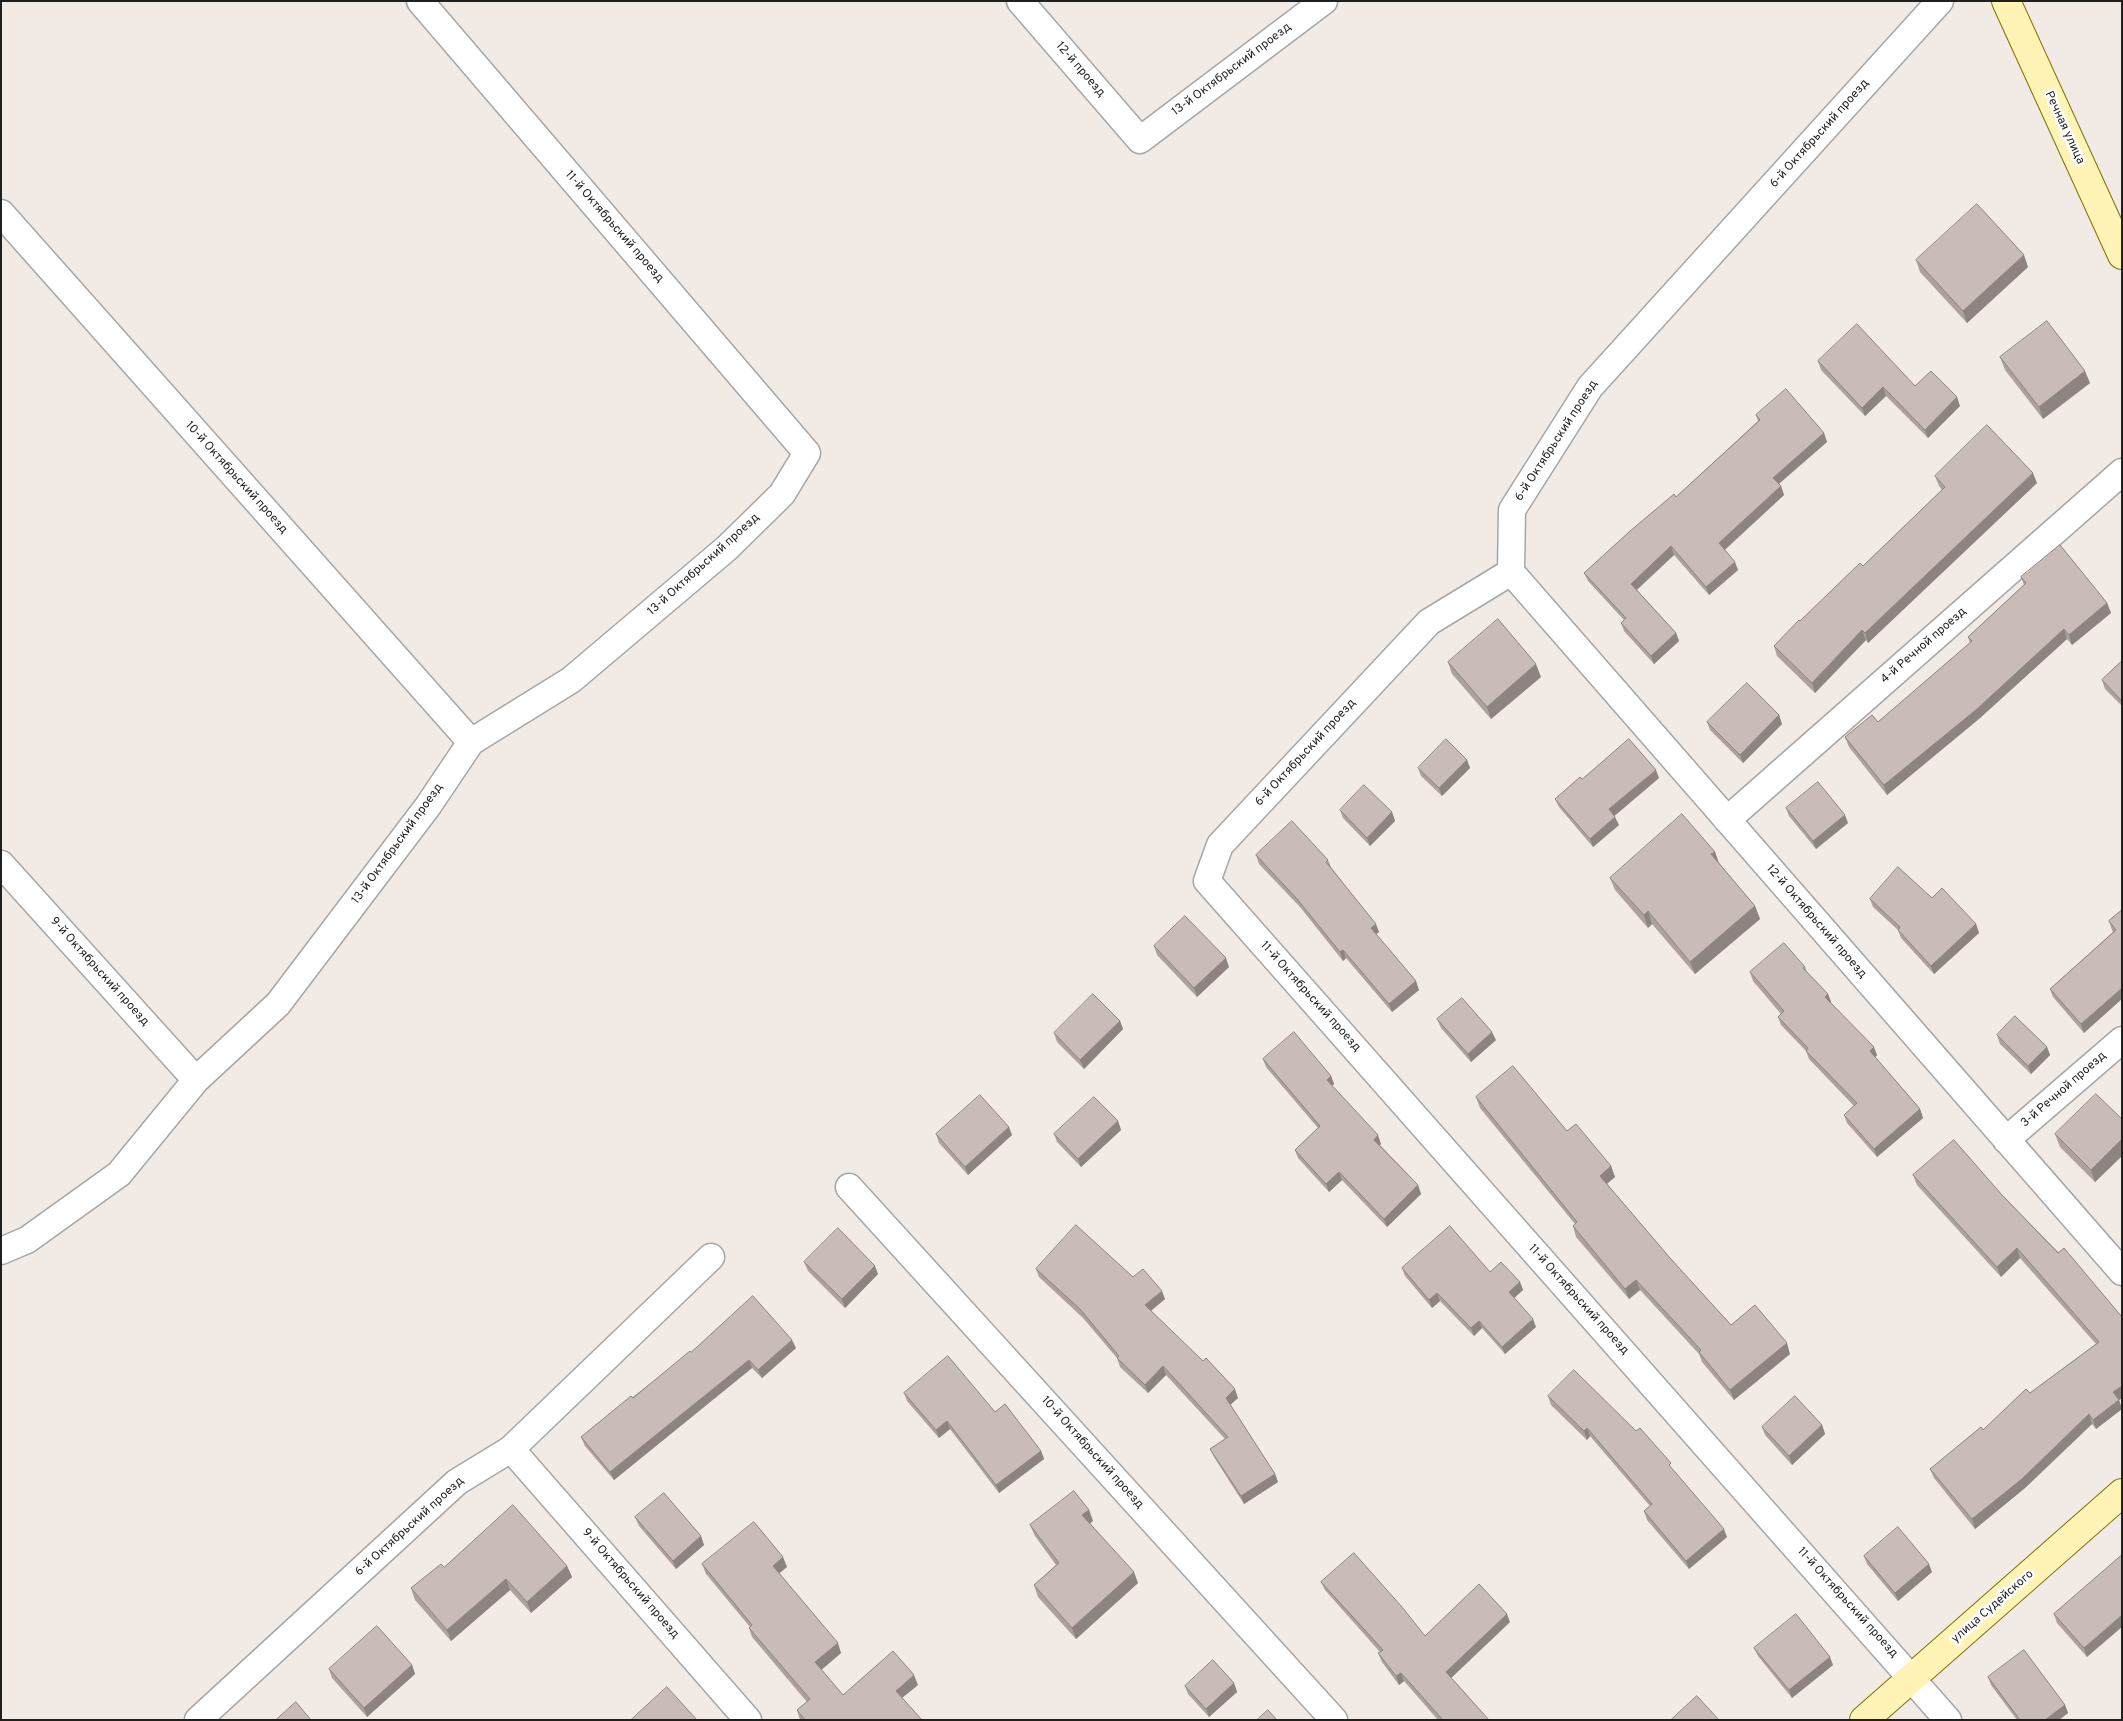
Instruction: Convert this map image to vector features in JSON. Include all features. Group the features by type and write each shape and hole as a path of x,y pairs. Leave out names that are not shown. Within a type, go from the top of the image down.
{"street":[{"name":"11-й Октябрьский проезд","path":"420,1 807,453"},
{"name":"12-й проезд","path":"1020,1 1140,140"},
{"name":"13-й Октябрьский проезд","path":"1140,140 1324,1"},
{"name":"6-й Октябрьский проезд","path":"1207,881 1220,845 1429,622 1511,572 1512,510 1590,387 1940,1"},
{"name":"Речная улица","path":"2006,1 2122,254"},
{"name":"10-й Октябрьский проезд","path":"1,213 471,742"},
{"name":"13-й Октябрьский проезд","path":"1,1251 27,1240 119,1174 196,1080 278,1004 428,806 471,742 571,680 727,548 782,494 807,453"},
{"name":"4-й Речной проезд","path":"1727,820 2122,472"},
{"name":"12-й Октябрьский проезд","path":"1511,572 2122,1272"},
{"name":"9-й Октябрьский проезд","path":"1,864 196,1080"},
{"name":"11-й Октябрьский проезд","path":"1207,881 1913,1678 1948,1720"},
{"name":"3-й Речной проезд","path":"2006,1140 2122,1040"},
{"name":"10-й Октябрьский проезд","path":"849,1187 1334,1720"},
{"name":"6-й Октябрьский проезд","path":"198,1720 457,1482 512,1449 711,1257"},
{"name":"9-й Октябрьский проезд","path":"512,1449 748,1720"},
{"name":"улица Судейского","path":"1864,1720 2122,1493"}],"building":[{"path":"1977,204 2024,255 1963,311 1916,260"},
{"path":"2047,321 2085,371 2039,407 2000,357"},
{"path":"1857,324 1915,386 1931,371 1957,397 1925,430 1883,387 1862,408 1818,361"},
{"path":"1786,389 1824,433 1773,478 1781,486 1719,543 1735,562 1706,587 1671,546 1631,584 1676,633 1651,656 1621,623 1626,618 1584,573 1674,494 1676,497 1760,420 1756,415"},
{"path":"1987,425 2033,473 1865,633 1862,630 1812,683 1774,646 1860,563 1863,566 1945,487 1935,476"},
{"path":"2060,545 2107,603 2069,635 2064,629 1977,709 1884,785 1845,737 1872,715 1878,722 1972,641 1968,637 2026,583 2021,577"},
{"path":"1498,619 1536,664 1487,707 1448,662"},
{"path":"2122,661 2122,701 2102,680"},
{"path":"1747,683 1779,715 1740,755 1707,722"},
{"path":"1446,739 1467,760 1439,788 1418,768"},
{"path":"1629,739 1656,770 1609,809 1615,817 1590,839 1555,799"},
{"path":"1818,782 1845,815 1813,841 1786,808"},
{"path":"1364,785 1392,812 1367,838 1340,810"},
{"path":"1682,814 1715,852 1711,854 1755,906 1690,962 1648,911 1644,915 1610,878"},
{"path":"1292,821 1328,860 1326,862 1376,924 1371,928 1416,981 1389,1004 1343,950 1340,952 1297,899 1256,855"},
{"path":"1898,867 1932,898 1942,888 1976,924 1931,966 1898,930 1900,927 1870,899"},
{"path":"2122,910 2122,988 2081,1024 2050,989 2116,930 2109,921"},
{"path":"1185,916 1226,958 1194,988 1154,946"},
{"path":"1784,943 1805,967 1803,968 1828,994 1825,997 1874,1047 1870,1051 1920,1109 1874,1149 1844,1115 1857,1103 1806,1051 1808,1048 1778,1017 1784,1011 1750,972"},
{"path":"1093,994 1120,1021 1080,1060 1054,1033"},
{"path":"1462,998 1492,1032 1468,1054 1437,1019"},
{"path":"2015,1016 2047,1047 2028,1066 1997,1035"},
{"path":"1294,1032 1331,1076 1327,1080 1378,1135 1374,1140 1418,1185 1384,1219 1339,1172 1326,1184 1295,1150 1320,1126 1263,1059"},
{"path":"1513,1066 1567,1131 1576,1124 1611,1166 1600,1176 1670,1258 1731,1325 1755,1305 1787,1343 1730,1390 1699,1352 1701,1350 1636,1280 1625,1289 1573,1226 1577,1222 1476,1097"},
{"path":"2096,1094 2122,1119 2122,1139 2091,1170 2055,1134"},
{"path":"980,1095 1009,1127 965,1167 936,1134"},
{"path":"1094,1097 1118,1121 1078,1159 1054,1134"},
{"path":"1954,1140 2002,1195 2058,1253 2064,1248 2122,1317 2122,1386 2113,1392 2119,1400 2093,1420 2089,1414 2022,1479 1972,1519 1930,1469 1981,1427 1983,1430 2026,1389 2030,1393 2099,1342 2017,1248 1997,1267 1913,1175"},
{"path":"1076,1225 1133,1277 1143,1269 1162,1291 1145,1305 1203,1361 1206,1358 1235,1389 1226,1398 1275,1474 1241,1496 1210,1449 1228,1437 1163,1366 1145,1385 1117,1358 1119,1356 1080,1309 1036,1269"},
{"path":"1450,1226 1490,1272 1501,1262 1520,1282 1509,1292 1533,1319 1502,1347 1479,1321 1471,1328 1437,1293 1429,1300 1402,1268"},
{"path":"838,1228 875,1266 842,1299 804,1262"},
{"path":"753,1296 792,1340 758,1370 749,1360 610,1472 581,1437 631,1396 633,1398 691,1352"},
{"path":"948,1356 995,1412 1005,1404 1041,1451 996,1485 947,1421 936,1430 904,1393"},
{"path":"1574,1370 1636,1431 1640,1428 1724,1529 1686,1561 1644,1511 1652,1504 1587,1428 1584,1431 1548,1396"},
{"path":"1795,1396 1822,1425 1789,1456 1762,1427"},
{"path":"1074,1491 1089,1510 1082,1515 1134,1572 1072,1628 1034,1585 1059,1563 1030,1525"},
{"path":"664,1493 701,1536 673,1561 635,1517"},
{"path":"513,1505 567,1566 527,1602 506,1579 447,1630 411,1588 441,1564 444,1567"},
{"path":"754,1522 783,1557 773,1566 838,1643 815,1662 843,1695 893,1651 914,1675 896,1691 922,1720 805,1720 797,1710 810,1699 749,1628 752,1625 702,1564"},
{"path":"1898,1527 1929,1564 1895,1593 1864,1556"},
{"path":"1354,1553 1425,1636 1479,1584 1507,1614 1446,1672 1489,1720 1443,1720 1401,1673 1396,1676 1378,1653 1383,1650 1321,1582"},
{"path":"2122,1555 2122,1615 2084,1648 2054,1614"},
{"path":"1796,1614 1830,1657 1789,1690 1754,1648"},
{"path":"377,1626 412,1665 364,1708 329,1669"},
{"path":"2024,1650 2065,1705 2045,1720 2020,1720 1988,1677"},
{"path":"1213,1660 1234,1683 1206,1709 1185,1686"},
{"path":"667,1687 697,1720 631,1720"},
{"path":"1697,1696 1719,1720 1671,1720"},
{"path":"296,1702 311,1720 276,1720"},
{"path":"1268,1710 1277,1720 1257,1720"}]}
